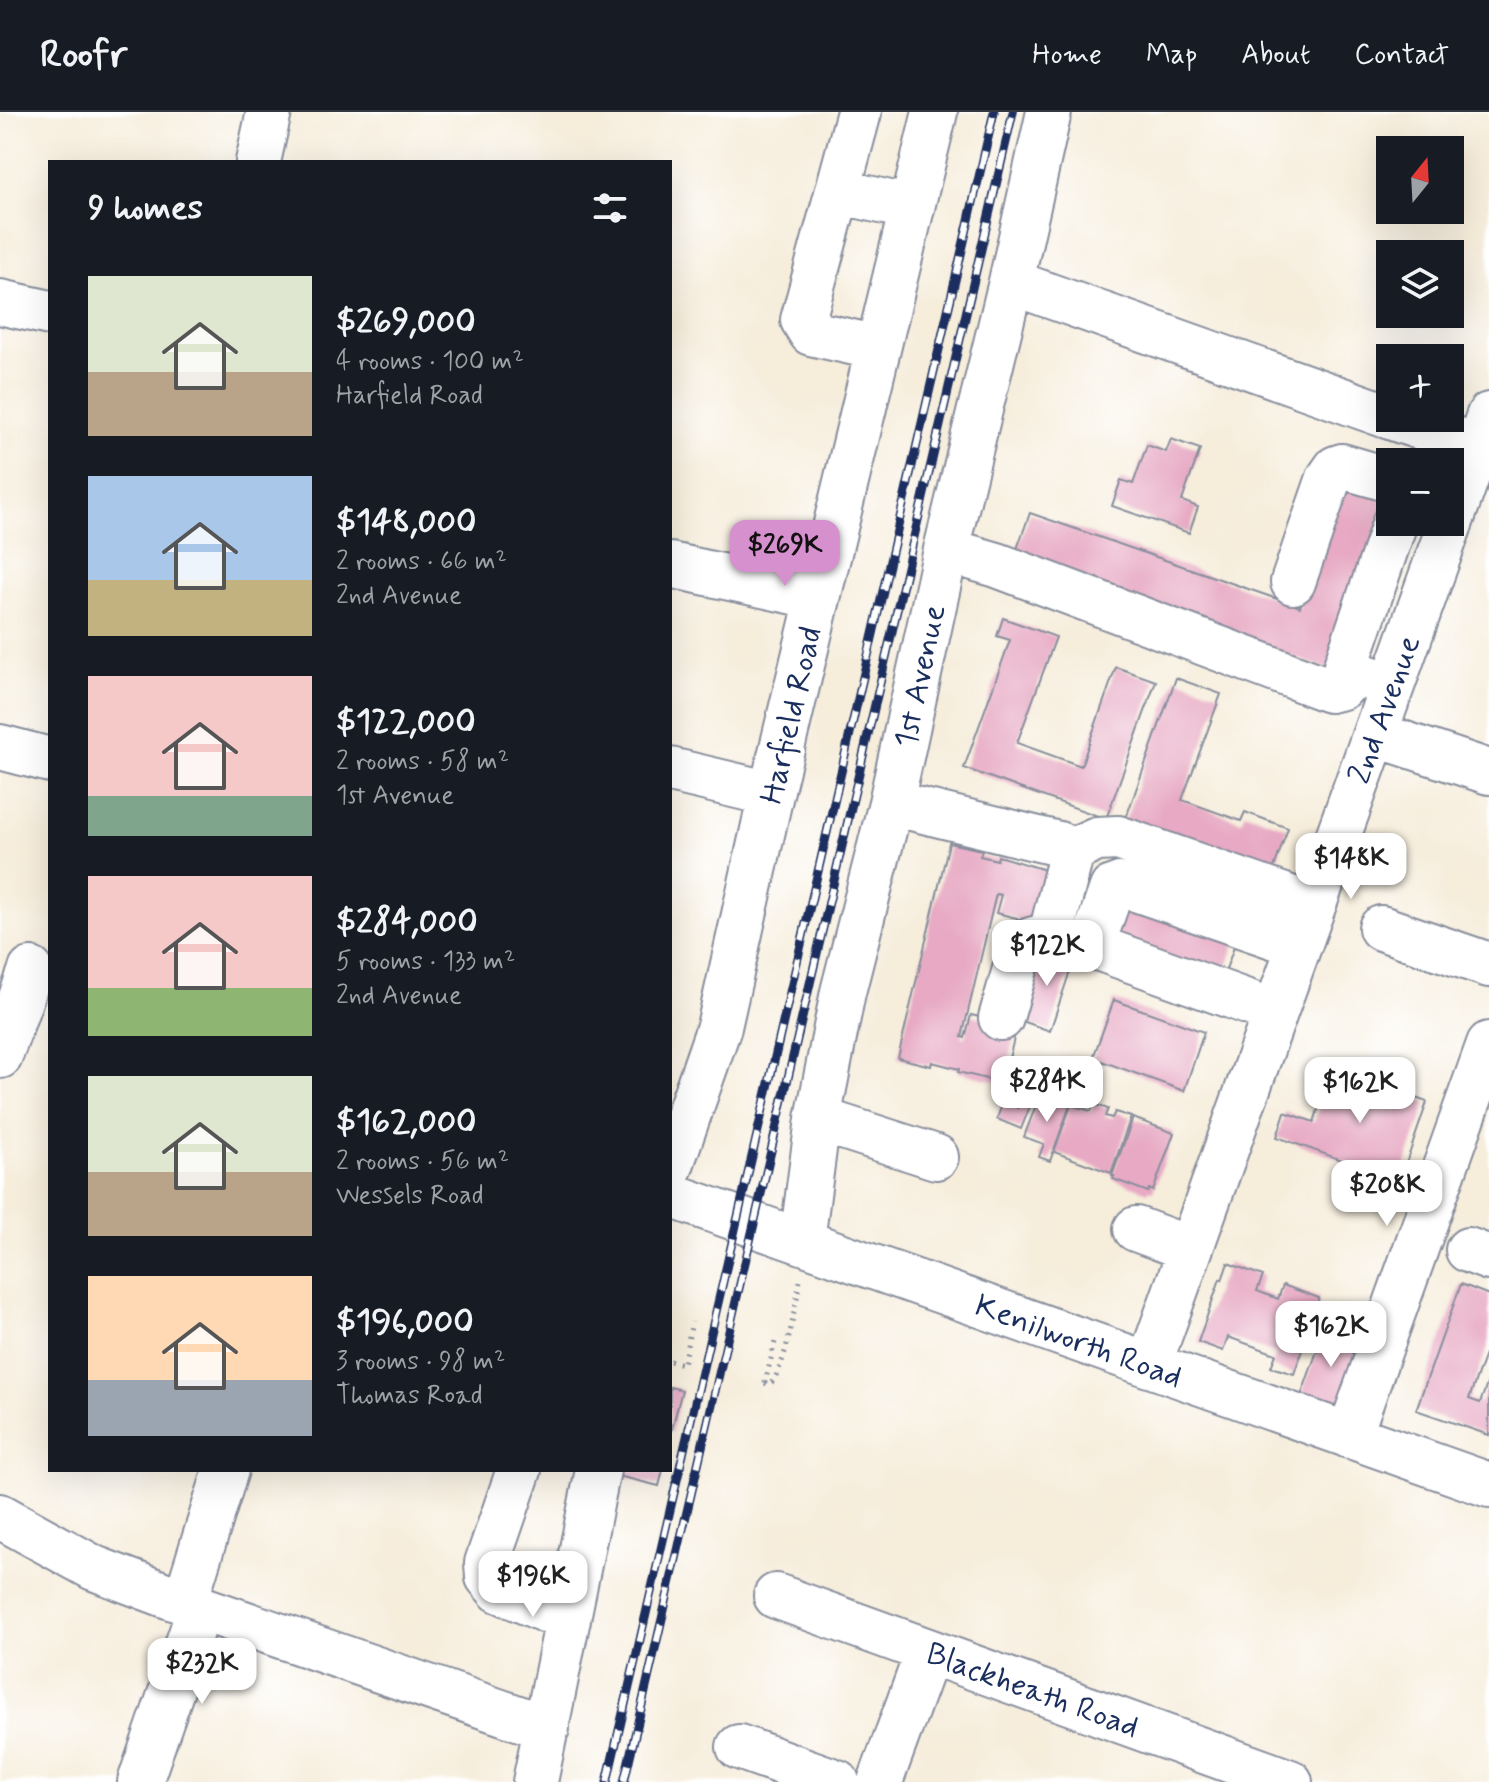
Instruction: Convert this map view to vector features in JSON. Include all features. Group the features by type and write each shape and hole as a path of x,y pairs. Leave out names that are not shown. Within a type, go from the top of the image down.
{"street":[{"path":"258,160 269,112"},
{"path":"859,112 803,320 811,333 878,348"},
{"name":"Harfield Road","path":"672,1158 684,1098 719,1027 771,794 935,112"},
{"name":"1st Avenue","path":"801,1258 818,1119 843,992 891,803 946,550 1049,112"},
{"path":"838,191 911,208"},
{"path":"1011,282 1376,411"},
{"path":"0,302 48,313"},
{"name":"2nd Avenue","path":"1149,1365 1483,431"},
{"path":"1293,582 1329,478 1336,468 1342,466 1376,476"},
{"path":"1390,536 1346,669 1392,686"},
{"path":"946,550 997,565 1329,690 1342,687 1349,671"},
{"path":"672,565 818,597"},
{"path":"1375,734 1489,772"},
{"path":"0,747 48,759"},
{"path":"672,770 771,794"},
{"path":"891,803 1059,844 1068,852 1069,863 1052,930 1044,937 1022,945 1001,1018"},
{"path":"1068,852 1097,839 1118,838 1306,926"},
{"path":"1275,1012 1095,947 1093,943 1112,888 1120,885 1306,926"},
{"path":"1381,928 1489,965"},
{"path":"0,1056 27,969"},
{"path":"1349,1436 1489,1044"},
{"path":"818,1119 936,1157"},
{"name":"Kenilworth Road","path":"672,1196 801,1258 1149,1365 1489,1485"},
{"path":"1136,1229 1190,1249"},
{"path":"140,1782 193,1605 226,1472"},
{"path":"518,1472 487,1563 488,1577 499,1590 568,1620"},
{"path":"535,1782 598,1472"},
{"path":"0,1516 94,1568 547,1728"},
{"name":"Blackheath Road","path":"776,1596 1290,1782"},
{"path":"880,1782 928,1651"},
{"path":"739,1747 837,1782"}],"path":[{"path":"775,1342 765,1383 769,1385 776,1378 792,1326 801,1258"},
{"path":"672,1361 683,1364 692,1322"}],"building":[{"path":"1171,439 1200,449 1182,501 1198,507 1189,533 1112,506 1121,480 1133,484 1147,445 1166,452"},
{"path":"1349,473 1376,483 1376,536 1379,536 1330,670 1013,560 1030,513 1300,607"},
{"path":"1003,618 1056,637 1017,743 1081,766 1116,667 1156,681 1106,819 964,768 1010,640 997,636"},
{"path":"1176,678 1221,694 1182,800 1241,821 1245,812 1288,828 1269,882 1122,829"},
{"path":"949,843 982,850 980,856 997,860 998,856 1059,874 1045,929 1016,923 1017,918 996,913 1001,895 996,894 962,1037 965,1038 971,1015 1017,1026 1003,1083 932,1062 931,1066 898,1058"},
{"path":"1120,893 1238,936 1222,980 1105,937"},
{"path":"1042,946 1075,956 1050,1031 1019,1020"},
{"path":"1114,1000 1204,1032 1184,1091 1093,1058"},
{"path":"1016,1061 1033,1067 1027,1081 1034,1084 1029,1098 1021,1095 1017,1104 1001,1098"},
{"path":"1332,1068 1427,1102 1400,1181 1277,1137 1285,1112 1314,1122"},
{"path":"1041,1092 1056,1098 1055,1102 1070,1105 1050,1161 1039,1157 1044,1144 1024,1137"},
{"path":"1003,1101 1017,1106 1017,1109 1020,1101 1030,1106 1021,1129 997,1119"},
{"path":"1094,1104 1108,1109 1105,1116 1112,1118 1115,1112 1131,1117 1111,1173 1054,1152 1071,1105 1091,1111"},
{"path":"1133,1118 1174,1133 1153,1191 1149,1189 1148,1192 1112,1176"},
{"path":"1228,1263 1263,1276 1257,1291 1278,1299 1283,1285 1319,1298 1294,1374 1271,1367 1276,1354 1228,1337 1223,1351 1198,1342"},
{"path":"1461,1284 1489,1295 1489,1343 1469,1399 1480,1403 1489,1379 1489,1435 1416,1410"},
{"path":"1327,1323 1359,1335 1352,1353 1358,1355 1337,1413 1300,1399"},
{"path":"672,1388 682,1390 672,1429"},
{"path":"615,1472 662,1472 659,1486 614,1475"}],"railway":[{"path":"607,1782 994,112"},
{"path":"624,1782 1013,112"}]}
